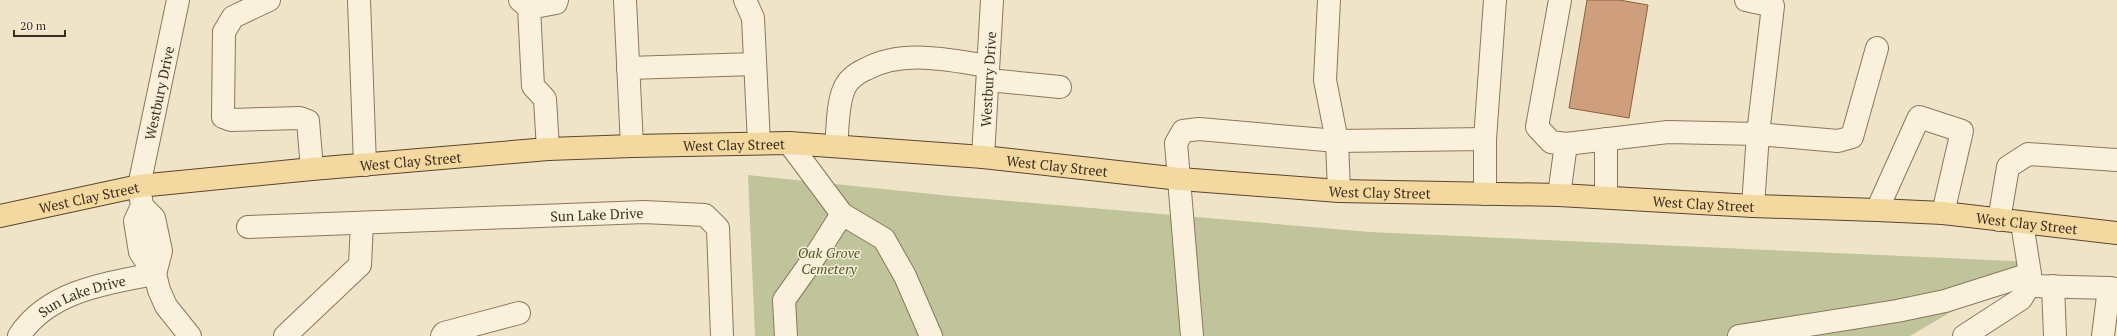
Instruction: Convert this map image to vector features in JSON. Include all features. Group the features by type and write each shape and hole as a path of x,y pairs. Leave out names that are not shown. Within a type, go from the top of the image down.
{"main road":[{"name":"West Clay Street","path":"0,216 312,169 548,149 789,143 983,157 1180,179 1338,191 1559,194 1753,206 1943,213 2117,233"}],"street":[{"name":"Westbury Drive","path":"140,196 178,0"},
{"path":"269,0 233,17 224,32 223,117 231,120 300,118 308,121 312,169"},
{"path":"359,0 364,165"},
{"path":"625,0 632,146"},
{"path":"746,0 752,18 759,143"},
{"name":"Westbury Drive","path":"983,157 992,0"},
{"path":"1329,0 1326,80 1337,141 1338,191"},
{"path":"1485,194 1485,139 1495,0"},
{"path":"1560,0 1537,126 1551,142 1566,144 1668,132 1758,134 1838,141 1852,137 1877,48"},
{"path":"1746,0 1773,6 1758,134 1753,206"},
{"path":"548,149 545,98 533,86 524,4 557,2"},
{"path":"836,146 844,89 855,74 877,63 897,58 927,58 988,73 1060,87"},
{"path":"628,68 755,64"},
{"path":"1876,210 1919,117 1962,132 1943,213"},
{"path":"1192,336 1176,143 1183,131 1200,129 1337,141 1485,139"},
{"path":"1606,139 1606,197"},
{"path":"789,143 842,214 884,239 905,276 931,336"},
{"path":"1559,194 1566,144"},
{"path":"1999,220 2008,167 2028,154 2117,160"},
{"path":"140,196 154,218 161,252 155,274 166,306 190,336"},
{"name":"Sun Lake Drive","path":"248,227 644,212 705,215 718,228 722,336"},
{"path":"786,336 784,300 816,255 842,214"},
{"path":"285,336 360,265 362,223"},
{"path":"1964,336 2021,298 2030,280 2022,223"},
{"name":"Sun Lake Drive","path":"19,336 25,326 42,310 74,293 108,283 155,274"},
{"path":"1739,336 1897,311 2030,280 2053,286 2113,288 2102,336"},
{"path":"2053,286 2055,336"},
{"path":"442,336 444,333 519,313"}],"green space":[{"name":"Oak Grove Cemetery","path":"748,175 951,196 1370,232 2036,262 1910,336 755,336"}],"building":[{"path":"1587,0 1619,0 1648,5 1629,118 1569,108"}]}
